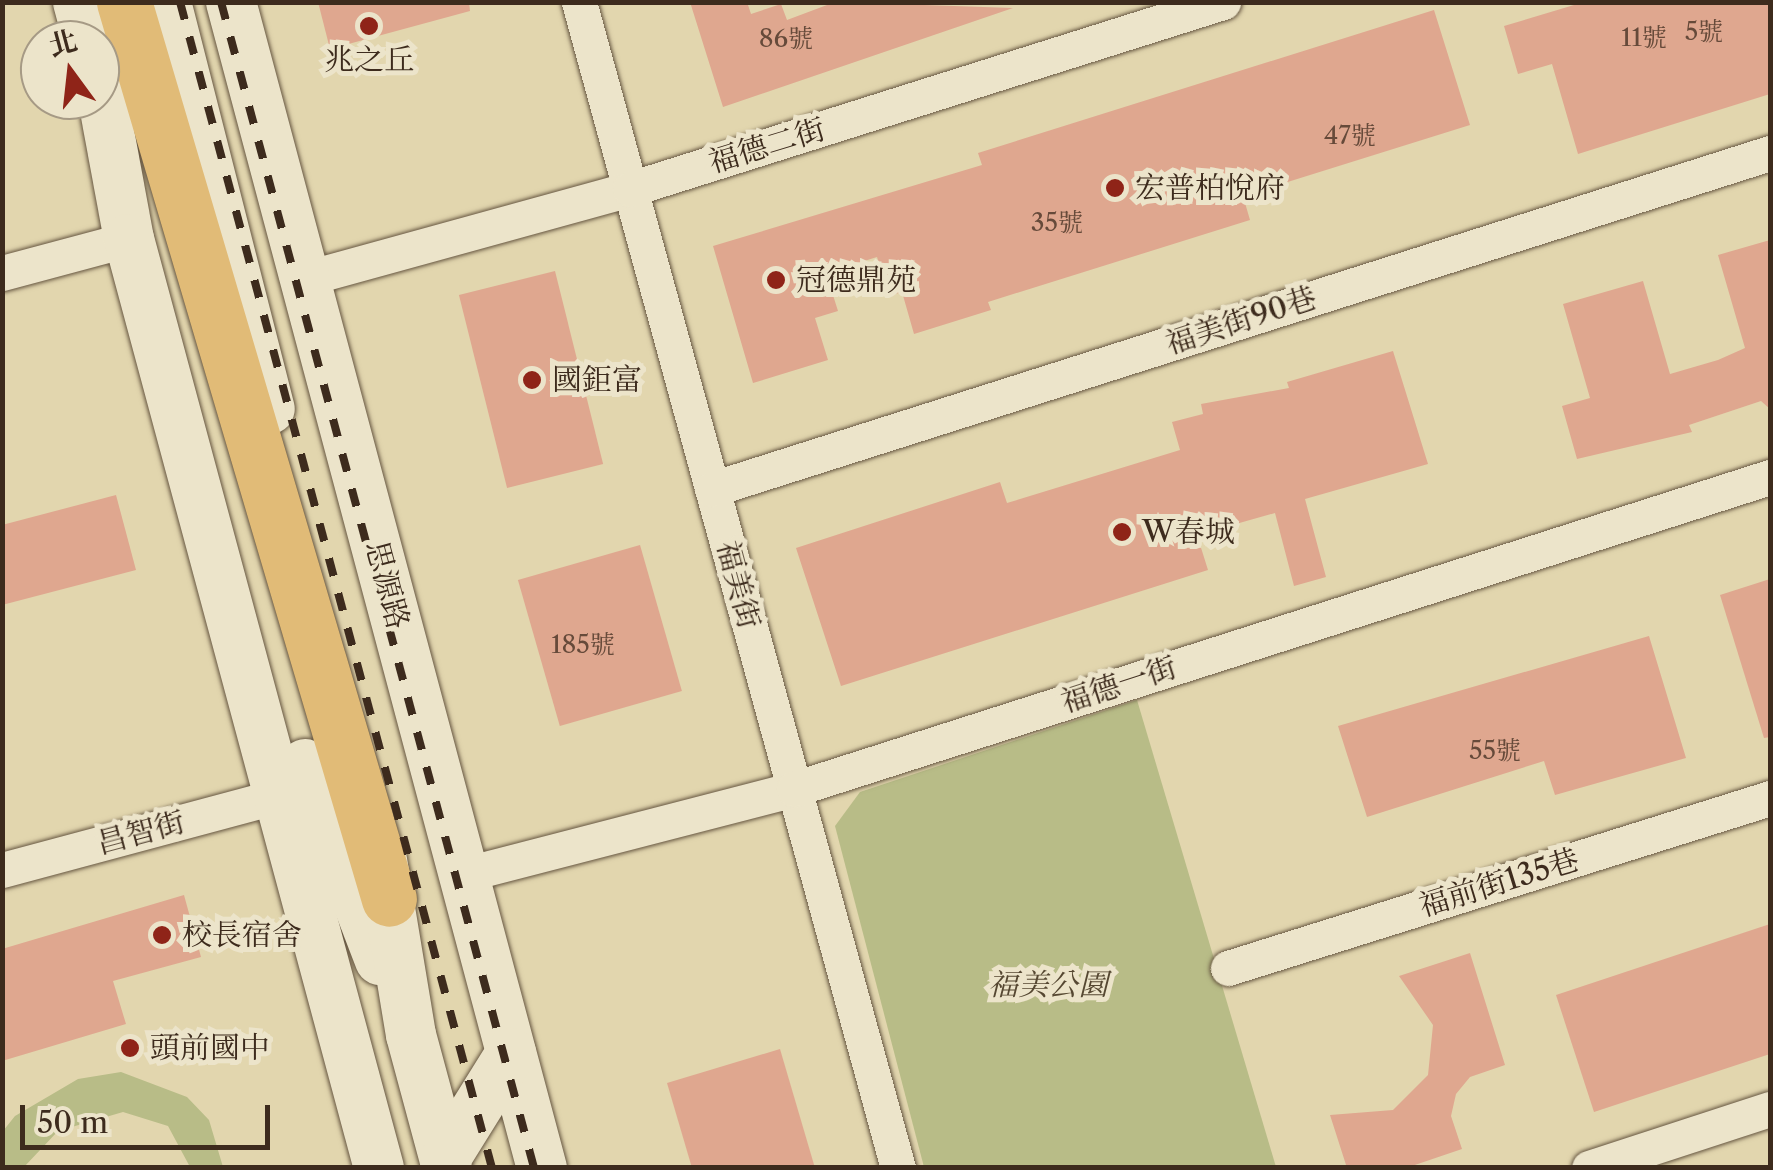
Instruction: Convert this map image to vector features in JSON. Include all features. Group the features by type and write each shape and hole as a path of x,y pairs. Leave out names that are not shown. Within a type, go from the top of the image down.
{"highway":[{"path":"124,2 389,898"}],"main road":[{"path":"166,2 374,809 411,1035 446,1163"},
{"name":"思源路","path":"231,2 542,1168"},
{"path":"108,120 129,239 380,1168"},
{"path":"112,120 162,243 322,824 411,1035"},
{"path":"446,1163 511,1053"}],"street":[{"name":"福美街","path":"578,2 898,1168"},
{"name":"福德二街","path":"307,278 630,189 1222,2"},
{"name":"福美街90巷","path":"712,488 1770,152"},
{"path":"2,273 129,239"},
{"name":"福德一街","path":"462,875 794,789 1770,477"},
{"name":"昌智街","path":"2,870 279,796"},
{"name":"福前街135巷","path":"1228,968 1770,798"},
{"path":"1589,1168 1770,1109"}],"green space":[{"name":"福美公園","path":"1137,700 1276,1167 924,1167 835,826 860,792"},
{"path":"121,1072 187,1097 209,1120 223,1167 190,1167 168,1126 123,1112 58,1131 24,1167 3,1167 3,1131 15,1116 78,1079"}],"building":[{"name":"兆之丘","path":"318,2 469,2 470,11 330,49"},
{"path":"690,2 747,2 751,14 781,4 787,20 835,2 1013,8 723,107"},
{"path":"1584,2 1770,2 1770,94 1578,154 1552,64 1518,74 1504,26"},
{"path":"1434,10 1470,125 1243,196 1250,220 988,302 991,310 914,334 902,292 889,296 877,257 826,273 838,311 815,318 828,360 753,383 713,246 982,165 978,153"},
{"path":"1770,240 1770,409 1761,401 1689,425 1692,432 1577,459 1562,406 1590,398 1563,304 1643,281 1670,374 1718,360 1745,348 1718,255"},
{"name":"國鉅富","path":"555,271 603,464 507,488 459,295"},
{"path":"1393,351 1428,464 1305,499 1326,577 1294,586 1275,513 1197,535 1208,570 841,686 796,548 1000,482 1007,503 1180,450 1172,422 1203,414 1201,404 1289,388 1287,382"},
{"path":"116,495 136,570 2,605 2,525"},
{"path":"640,545 682,691 560,726 518,580"},
{"path":"1770,579 1770,737 1764,738 1720,595"},
{"path":"1649,636 1686,758 1555,795 1544,761 1367,817 1338,726"},
{"path":"184,895 201,957 113,981 126,1024 2,1061 2,949"},
{"path":"1770,924 1770,1054 1594,1112 1556,995"},
{"path":"1470,953 1505,1065 1470,1077 1456,1094 1451,1116 1462,1149 1406,1168 1347,1168 1330,1115 1393,1110 1428,1075 1433,1025 1399,976"},
{"path":"780,1049 815,1168 692,1168 667,1083"}],"railway":[{"path":"180,2 492,1168"},
{"path":"221,2 534,1168"}],"place":[{"name":"兆之丘","path":"369,26"},
{"name":"宏普柏悅府","path":"1115,188"},
{"name":"冠德鼎苑","path":"776,280"},
{"name":"國鉅富","path":"532,380"},
{"name":"W春城","path":"1122,532"},
{"name":"校長宿舍","path":"162,935"},
{"name":"頭前國中","path":"130,1048"}]}
